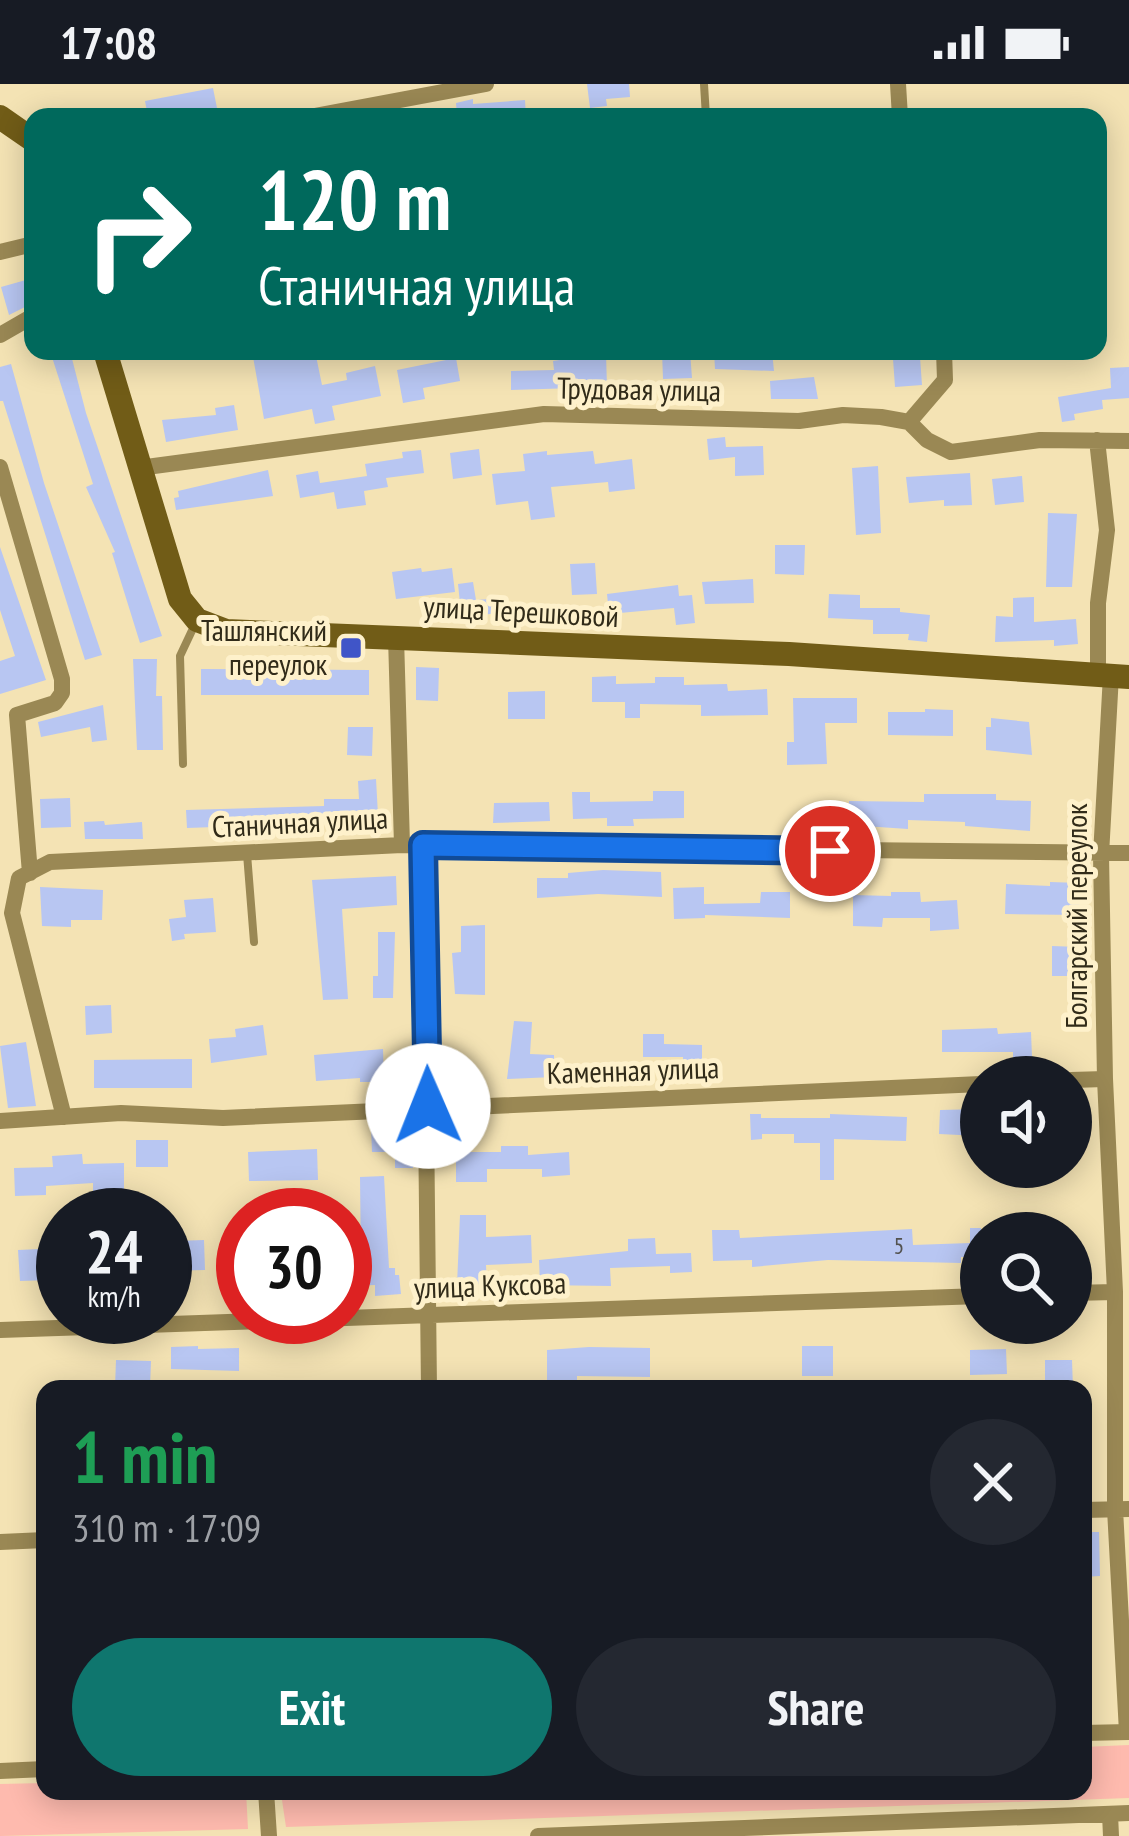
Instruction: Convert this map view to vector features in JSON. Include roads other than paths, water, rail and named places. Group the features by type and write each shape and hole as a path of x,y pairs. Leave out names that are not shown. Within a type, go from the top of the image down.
{"street":[{"path":"357,108 486,84"},
{"path":"108,360 181,599 197,620"},
{"path":"909,422 945,380 944,360"},
{"name":"Трудовая улица","path":"140,468 544,414 799,421 843,415 909,422 927,440 951,452 1040,440 1129,441"},
{"name":"Болгарский переулок","path":"1097,440 1107,530 1098,603 1113,675 1101,855 1128,1732"},
{"path":"0,467 62,679 62,693 55,704 9,717 30,873 19,878 12,913 64,1117"},
{"name":"улица Терешковой","path":"197,620 226,631 789,654 1113,675"},
{"path":"396,637 402,845"},
{"name":"Станичная улица","path":"30,873 50,862 402,845 1129,853"},
{"path":"423,845 430,1380"},
{"path":"1092,1079 1105,1079"},
{"name":"Каменная улица","path":"0,1121 121,1113 223,1118 960,1085"},
{"path":"1092,1293 1115,1292"},
{"name":"улица Куксова","path":"0,1330 960,1297"},
{"path":"1092,1510 1122,1509"},
{"path":"0,1542 36,1540"},
{"path":"1092,1733 1128,1732"},
{"path":"0,1771 36,1769"},
{"path":"267,1800 269,1836"},
{"path":"538,1836 974,1827 1120,1813 1111,1836"}],"lane":[{"path":"182,764 181,656 197,620"},
{"path":"247,852 254,942"}],"place":[{"name":"Ташлянский переулок","path":"351,648"}]}
